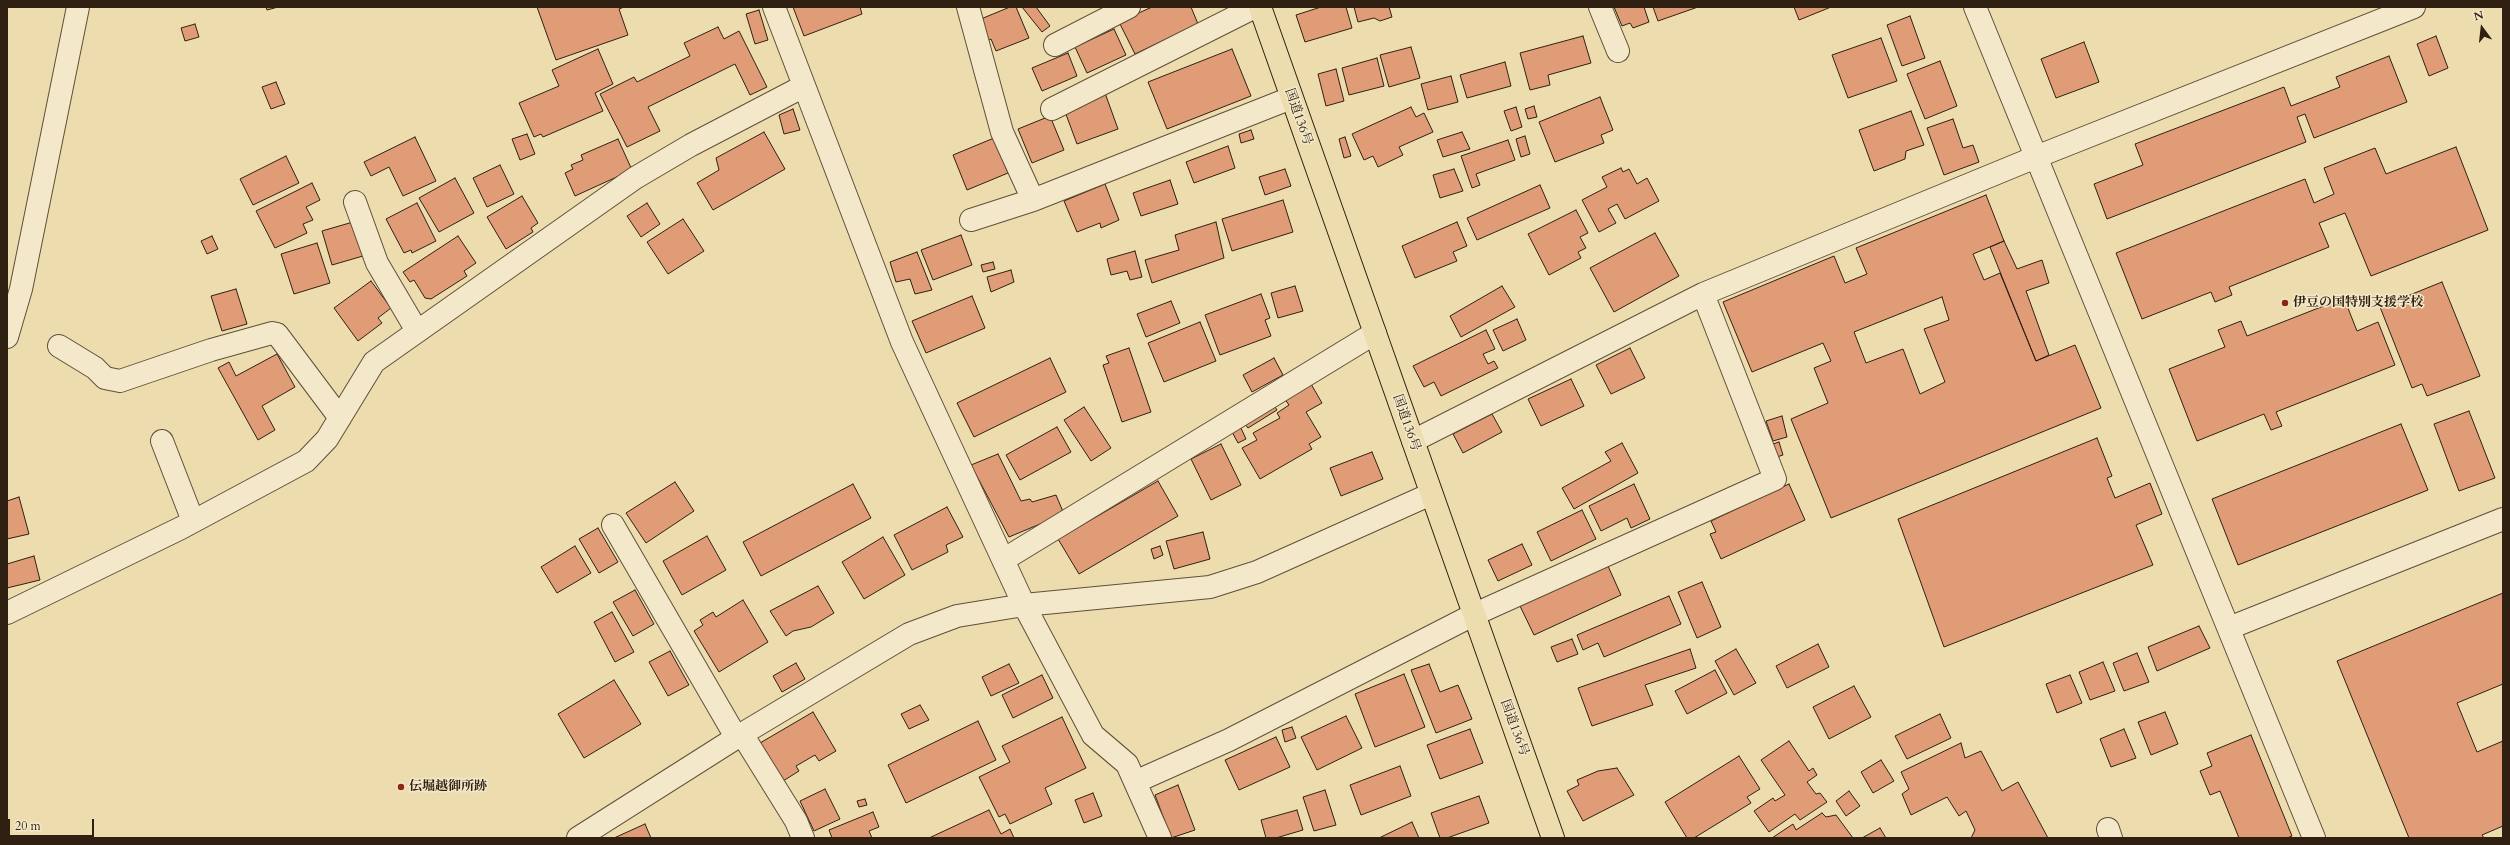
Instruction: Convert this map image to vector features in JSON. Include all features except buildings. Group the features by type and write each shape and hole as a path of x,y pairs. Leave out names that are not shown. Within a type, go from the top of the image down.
{"highway":[{"name":"国道136号","path":"1260,7 1473,615 1553,838"}],"street":[{"path":"7,337 21,289 78,7"},
{"path":"774,7 902,342 1003,560 1024,605 1093,735 1127,764 1160,838"},
{"path":"968,7 1002,132 1033,200"},
{"path":"1055,45 1129,7"},
{"path":"1052,109 1255,7"},
{"path":"1600,7 1618,51"},
{"path":"1975,7 2314,838"},
{"path":"1413,441 1703,294 2036,157 2414,7"},
{"path":"7,613 57,590 193,521 306,461 327,439 374,362 635,178 691,145 804,86"},
{"path":"971,220 1033,200 1291,98"},
{"path":"355,202 377,263 417,331"},
{"path":"1135,782 1229,740 1473,615 1775,479 1703,294"},
{"path":"1003,560 1375,333"},
{"path":"59,346 95,368 105,378 120,380 211,350 277,334 340,418"},
{"path":"162,441 193,521"},
{"path":"578,838 739,735 909,634 957,616 1024,605 1210,587 1257,572 1431,494"},
{"path":"2229,628 2503,519"},
{"path":"613,525 739,735 796,821 803,838"}],"place":[{"name":"伊豆の国特別支援学校","path":"2285,303"},
{"name":"伝堀越御所跡","path":"401,787"}]}
